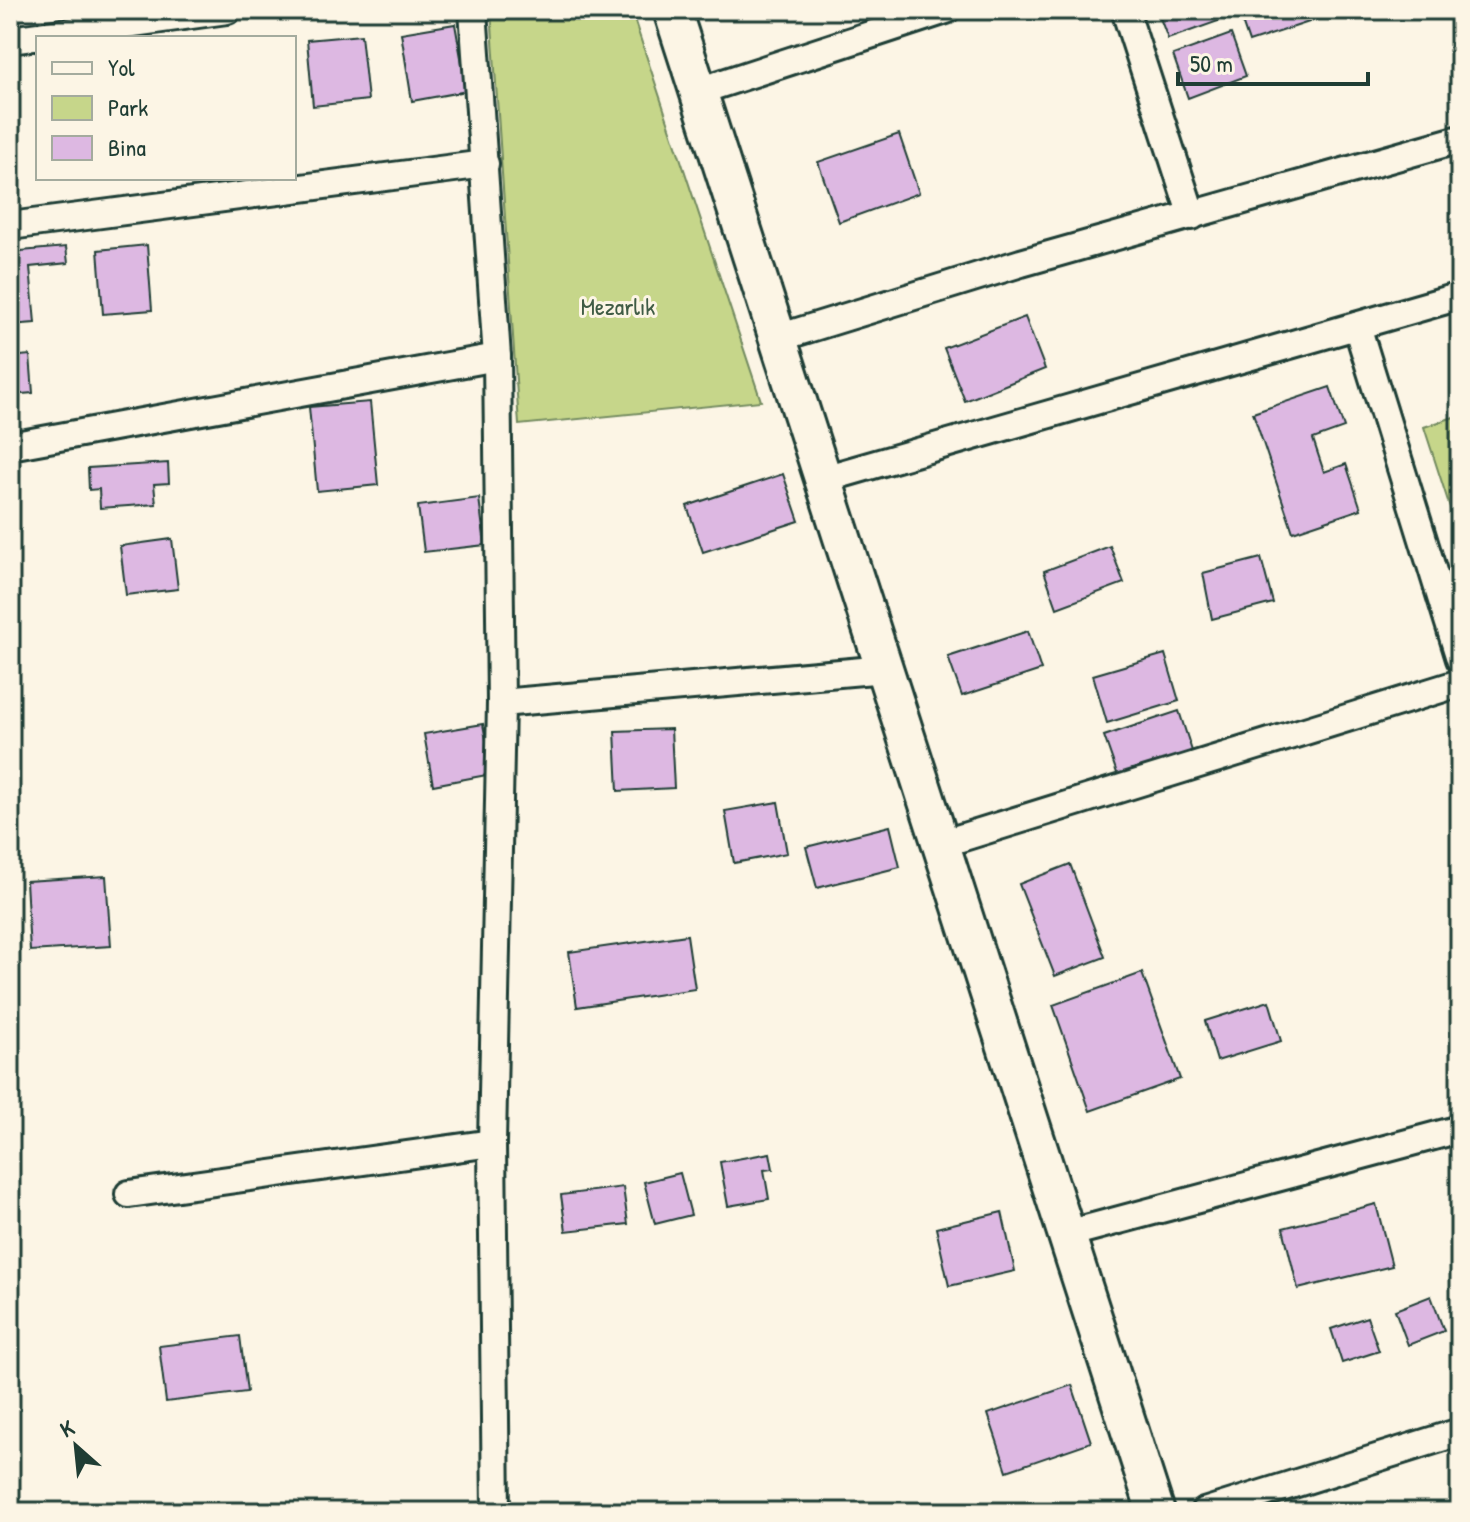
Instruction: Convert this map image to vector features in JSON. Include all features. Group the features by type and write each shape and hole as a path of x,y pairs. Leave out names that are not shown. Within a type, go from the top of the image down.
{"street":[{"path":"39,36 227,10"},
{"path":"473,10 497,357 501,703 492,1143 496,1512"},
{"path":"672,10 1156,1512"},
{"path":"699,91 946,10"},
{"path":"1125,10 1192,216"},
{"path":"10,40 36,36"},
{"path":"778,338 1021,263 1460,139"},
{"path":"10,226 485,164"},
{"path":"824,479 1460,296"},
{"path":"1357,326 1460,659"},
{"path":"10,446 497,357"},
{"path":"501,703 885,669"},
{"path":"941,844 1460,683"},
{"path":"1067,1234 1460,1129"},
{"path":"129,1194 492,1143"},
{"path":"1204,1512 1460,1432"}],"green space":[{"name":"Mezarlık","path":"491,10 631,10 761,401 519,425"},
{"path":"1460,415 1460,524 1456,526 1424,427"}],"building":[{"path":"1157,10 1221,10 1224,19 1168,39"},
{"path":"1238,10 1305,10 1309,22 1249,42"},
{"path":"455,24 467,91 412,101 401,33"},
{"path":"1231,34 1246,76 1188,98 1173,55"},
{"path":"361,35 368,100 313,106 307,40"},
{"path":"899,134 919,193 839,222 818,162"},
{"path":"147,245 152,310 103,314 98,250"},
{"path":"66,247 68,263 30,267 35,323 10,325 10,252"},
{"path":"1025,317 1045,369 965,401 944,348"},
{"path":"30,355 33,393 10,395 10,357"},
{"path":"1330,387 1344,428 1313,439 1324,472 1346,464 1361,509 1293,532 1253,413"},
{"path":"370,402 378,485 317,491 309,407"},
{"path":"168,463 169,483 154,484 156,504 100,508 99,489 89,490 88,468"},
{"path":"783,474 799,521 703,552 687,506"},
{"path":"479,498 485,545 424,552 418,506"},
{"path":"172,539 178,589 126,595 120,546"},
{"path":"1110,546 1124,583 1057,608 1044,571"},
{"path":"1261,558 1273,603 1212,619 1203,573"},
{"path":"1028,631 1041,670 962,696 948,657"},
{"path":"1165,654 1179,701 1107,723 1093,675"},
{"path":"1179,711 1192,751 1118,776 1104,736"},
{"path":"483,724 492,774 433,785 424,734"},
{"path":"671,729 674,788 618,791 615,731"},
{"path":"778,802 787,853 734,863 725,811"},
{"path":"890,826 900,867 817,888 806,847"},
{"path":"1070,864 1105,957 1055,976 1019,884"},
{"path":"106,876 111,946 30,951 26,881"},
{"path":"687,935 695,989 577,1007 569,952"},
{"path":"1142,973 1180,1079 1090,1111 1053,1005"},
{"path":"1269,1001 1281,1041 1217,1061 1205,1021"},
{"path":"770,1153 773,1169 764,1170 769,1199 728,1206 720,1162"},
{"path":"680,1173 691,1215 655,1224 644,1182"},
{"path":"623,1187 628,1224 566,1231 561,1195"},
{"path":"1376,1204 1392,1266 1298,1289 1283,1228"},
{"path":"1002,1212 1015,1271 949,1286 936,1228"},
{"path":"1431,1296 1444,1331 1408,1345 1395,1310"},
{"path":"1367,1317 1379,1351 1342,1363 1331,1329"},
{"path":"240,1336 247,1392 166,1402 159,1346"},
{"path":"1072,1385 1091,1442 1007,1471 988,1414"}]}
